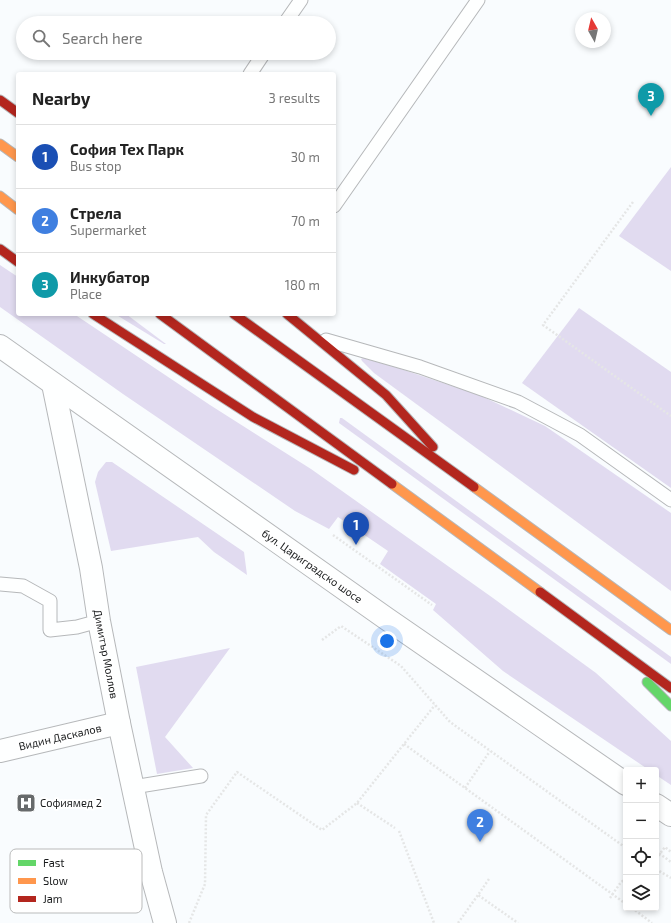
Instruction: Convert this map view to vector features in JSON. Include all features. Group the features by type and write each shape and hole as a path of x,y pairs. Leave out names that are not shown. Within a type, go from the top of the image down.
{"highway":[{"path":"0,100 16,112"},
{"path":"0,144 16,156"},
{"path":"0,196 16,208"},
{"path":"0,249 16,261"},
{"path":"96,316 252,418 417,504"},
{"path":"163,316 417,504 671,688"},
{"path":"237,316 671,630"},
{"path":"289,316 386,395 463,481"},
{"path":"610,644 671,706"}],"street":[{"name":"бул. Цариградско шосе","path":"0,346 382,615 623,782"},
{"name":"Димитър Моллов","path":"53,384 91,568 99,621 119,723 151,872 165,923"},
{"name":"Видин Даскалов","path":"0,751 119,723"},
{"path":"659,806 671,815"}],"lane":[{"path":"290,16 301,0"},
{"path":"336,203 478,0"},
{"path":"251,72 259,60"},
{"path":"310,334 420,367 518,402 580,435 671,500"},
{"path":"0,584 23,586 50,601 50,630 77,627 99,621"},
{"path":"133,787 201,776"}],"path":[{"path":"634,202 543,325 671,416"},
{"path":"333,534 432,605"},
{"path":"322,640 340,626 400,666 450,722 623,846"},
{"path":"188,923 204,884 206,815 237,772 322,830 357,803 435,705"},
{"path":"404,744 623,902"},
{"path":"465,788 490,751"},
{"path":"357,803 395,828"},
{"path":"521,834 524,830"},
{"path":"399,831 434,923"},
{"path":"659,854 665,847 671,852"},
{"path":"659,853 671,862"},
{"path":"659,871 671,878"},
{"path":"458,923 489,879"},
{"path":"610,898 623,881"},
{"path":"478,895 518,923"},
{"path":"636,911 652,923"}],"shaded area":[{"path":"671,167 671,271 619,236"},
{"path":"0,265 16,276 16,316 77,316 210,405 311,469 596,673 671,741 671,785 659,777 659,767 645,767 503,671 433,610 436,604 380,564 388,551 338,517 329,529 295,511 123,394 0,307"},
{"path":"579,308 671,372 671,488 522,383"},
{"path":"118,316 129,316 166,344"},
{"path":"363,358 479,395 545,426 671,513 671,591 374,373 362,361 361,359"},
{"path":"340,418 671,657 671,664 339,423"},
{"path":"106,462 112,462 244,552 247,575 214,552 198,537 111,551 95,482 98,472"},
{"path":"230,648 165,737 193,768 157,774 136,667"}],"traffic: fast":[{"path":"647,682 671,706"}],"traffic: slow":[{"path":"0,144 16,156"},
{"path":"0,196 16,208"},
{"path":"392,484 540,592"},
{"path":"474,487 671,630"}],"traffic: jam":[{"path":"0,100 16,112"},
{"path":"0,249 16,261"},
{"path":"96,316 253,417 354,470"},
{"path":"163,316 392,484"},
{"path":"237,316 474,487"},
{"path":"289,316 386,395 433,447"},
{"path":"540,592 671,688"}],"place":[{"name":"Инкубатор","path":"651,116"},
{"name":"София Тех Парк","path":"356,545"},
{"name":"Софиямед 2","path":"26,803"},
{"name":"Стрела","path":"480,842"}]}
